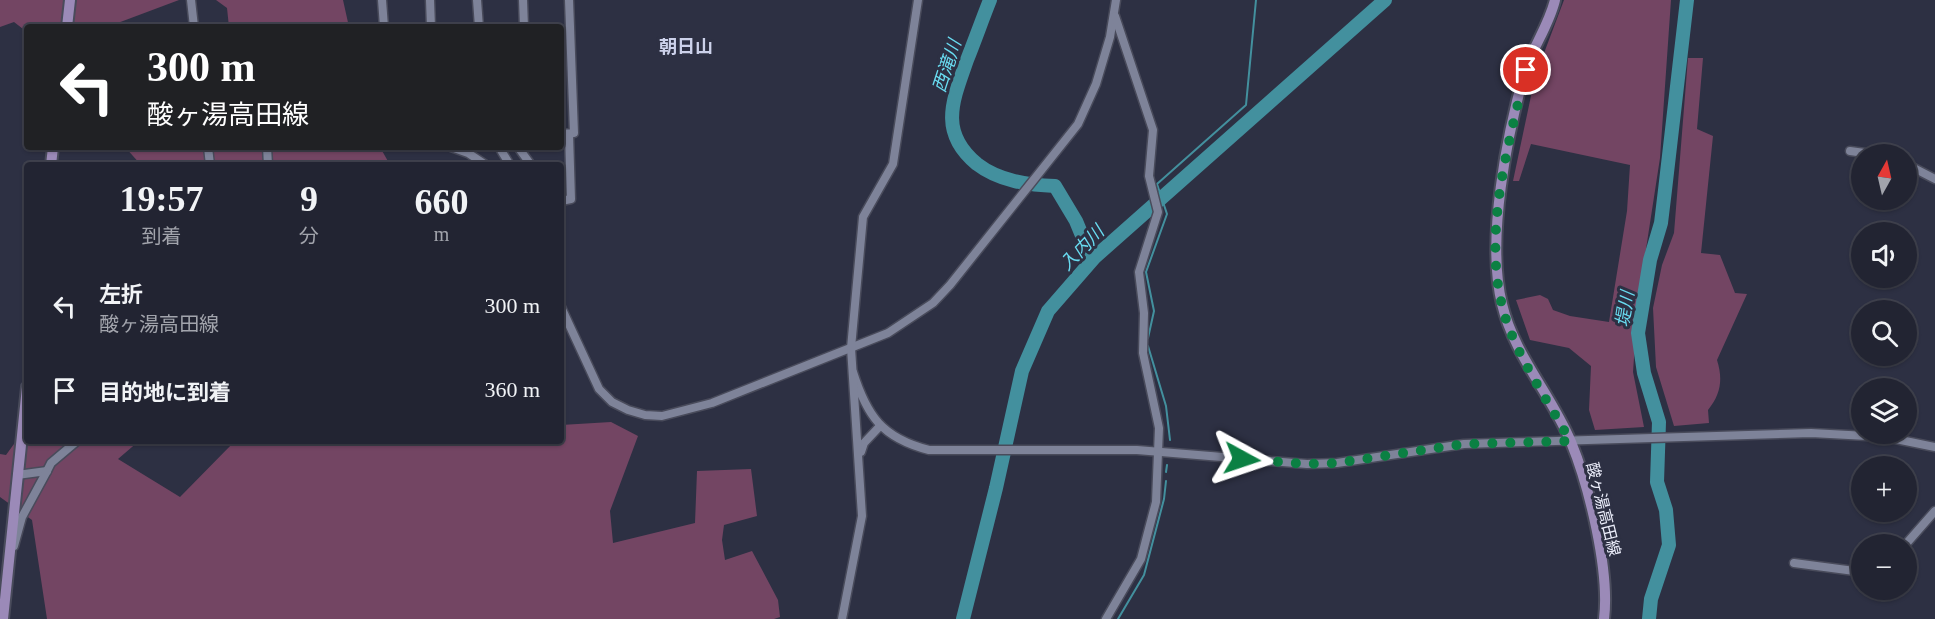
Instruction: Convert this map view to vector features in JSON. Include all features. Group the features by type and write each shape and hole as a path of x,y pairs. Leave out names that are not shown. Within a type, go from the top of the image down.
{"main road":[{"path":"67,24 70,0"},
{"name":"酸ヶ湯高田線","path":"1555,0 1526,70 1501,191 1496,251 1498,282 1509,326 1570,441 1584,485 1601,554 1605,583 1604,619"},
{"path":"3,619 24,413"}],"street":[{"path":"191,0 194,24"},
{"path":"382,0 384,24"},
{"path":"430,0 431,24"},
{"path":"477,0 479,24"},
{"path":"523,0 524,24"},
{"path":"564,200 571,199 565,134 574,132 566,28 569,0"},
{"path":"842,619 862,516 851,348 863,217 893,164 918,0"},
{"path":"564,313 599,389 620,406 645,416 662,416 688,411 888,333 933,303 1025,193 1078,124 1096,84 1115,13 1116,0"},
{"path":"1106,619 1141,559 1155,502 1159,452 1159,428 1143,353 1144,313 1139,272 1158,212 1149,176 1153,130 1115,13"},
{"path":"460,150 482,162"},
{"path":"1917,169 1935,178"},
{"path":"853,372 866,408 880,426 902,442 929,450 1159,452 1307,464 1348,462 1464,444 1828,433 1886,437 1935,447"},
{"path":"859,458 864,443 880,426"},
{"path":"8,564 22,517 47,471 74,444"},
{"path":"17,475 47,471"},
{"path":"1915,534 1935,511"},
{"path":"1794,563 1851,571"}],"shaded area":[{"path":"0,0 179,0 115,24 24,24 24,30 14,22 0,27"},
{"path":"216,0 343,0 348,24 229,24 227,8"},
{"path":"1564,0 1671,0 1660,158 1638,301 1633,372 1644,427 1595,430 1589,410 1591,366 1569,348 1530,340 1516,300 1540,295 1548,299 1553,310 1570,316 1609,322 1627,211 1630,165 1531,144 1519,181 1513,181 1535,77"},
{"path":"1688,58 1703,58 1697,129 1713,136 1701,253 1720,255 1735,293 1747,294 1717,360 1720,386 1708,410 1709,423 1674,426 1656,367 1653,308 1662,265 1674,233"},
{"path":"128,150 382,150 388,162 138,162"},
{"path":"611,422 638,436 610,511 613,543 695,523 697,471 751,469 757,516 724,525 722,540 725,560 752,551 778,600 780,617 774,619 47,619 32,520 0,497 0,454 6,455 24,430 24,444 136,444 118,459 180,497 232,444 564,444 564,425"}],"waterway":[{"name":"西滝川","path":"990,0 957,89 952,115 957,140 965,152 986,170 1024,183 1055,186 1076,221 1088,250"},
{"path":"1148,338 1154,311 1146,272 1167,214 1157,184 1246,105 1256,0"},
{"name":"入内川","path":"963,619 1022,371 1048,311 1095,257 1385,0"},
{"name":"堤川","path":"1649,619 1651,599 1669,545 1666,510 1657,482 1659,422 1644,373 1638,333 1650,260 1661,223 1687,0"},
{"path":"1148,346 1166,406 1170,440"},
{"path":"1166,472 1167,465"},
{"path":"1118,619 1144,575 1164,499 1166,481"}],"district":[{"name":"朝日山","path":"686,47"}],"route":[{"path":"1242,459 1307,464 1337,463 1464,444 1570,441 1516,343 1502,304 1498,282 1497,217 1526,70"}]}
